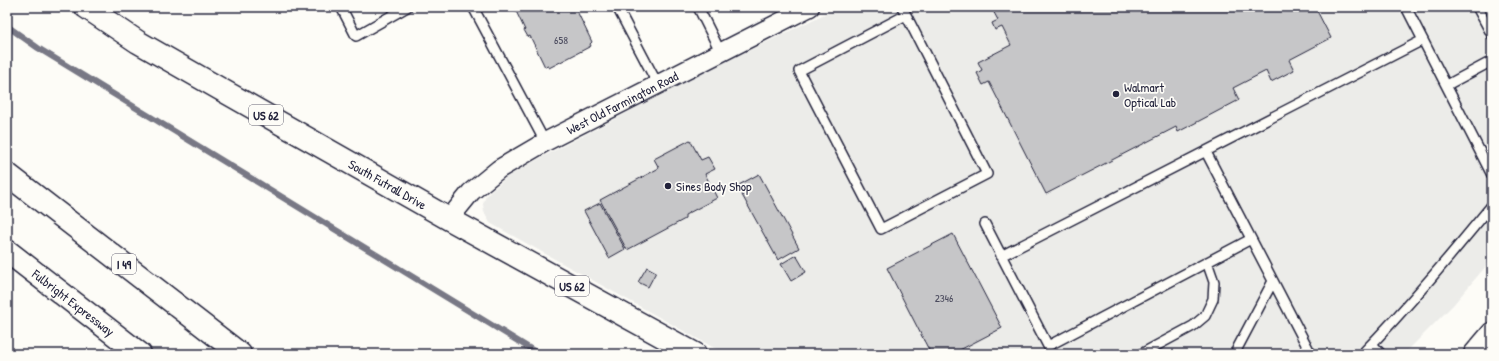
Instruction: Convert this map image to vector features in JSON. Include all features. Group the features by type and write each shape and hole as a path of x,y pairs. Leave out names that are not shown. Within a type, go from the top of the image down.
{"main road":[{"name":"South Futrall Drive","path":"86,7 144,46 449,218 695,354"},
{"name":"I 49","path":"7,174 240,354"},
{"name":"Fulbright Expressway","path":"7,251 140,354"},
{"path":"1475,354 1492,334"}],"street":[{"name":"West Old Farmington Road","path":"449,218 471,192 499,169 545,142 810,7"}],"lane":[{"path":"341,7 356,36 407,7"},
{"path":"473,7 545,142"},
{"path":"617,7 658,85"},
{"path":"698,7 721,53"},
{"path":"1406,7 1492,175"},
{"path":"1477,7 1492,35"},
{"path":"904,11 987,174 881,229 799,71 904,11"},
{"path":"1001,256 1424,40"},
{"path":"1447,85 1492,61"},
{"path":"1206,152 1311,354"},
{"path":"1362,354 1445,261 1492,205"},
{"path":"985,224 1048,346 1251,239"},
{"path":"1141,354 1193,326 1205,316 1213,299 1214,282 1207,262"},
{"path":"1235,354 1273,281"},
{"path":"1372,344 1381,354"}],"shaded area":[{"path":"839,7 1492,7 1492,259 1453,305 1404,354 725,354 490,223 484,212 483,204 486,196 507,177 542,157 709,70"}],"building":[{"path":"514,7 575,7 592,42 590,44 591,46 549,68 548,66 545,67 530,36 528,37 524,30"},
{"name":"Walmart Optical Lab","path":"991,7 1315,7 1331,38 1289,60 1294,70 1271,82 1266,71 1233,88 1239,100 1178,132 1176,127 1046,194 989,82 983,85 977,73 982,70 978,62 1011,45 1002,27 995,30 992,23 998,20"},
{"name":"Sines Body Shop","path":"690,140 701,160 708,157 715,169 705,174 717,198 685,215 685,219 627,250 600,200 659,168 654,159"},
{"path":"759,174 799,248 778,260 737,186"},
{"path":"600,203 625,249 609,258 584,211"},
{"path":"953,234 1002,328 952,354 931,354 887,268"},
{"path":"796,255 806,272 791,281 781,264"},
{"path":"647,267 656,272 648,287 638,282"}],"waterway":[{"path":"7,26 38,48 539,354"}],"place":[{"name":"Walmart Optical Lab","path":"1116,94"},
{"name":"Sines Body Shop","path":"668,186"}]}
